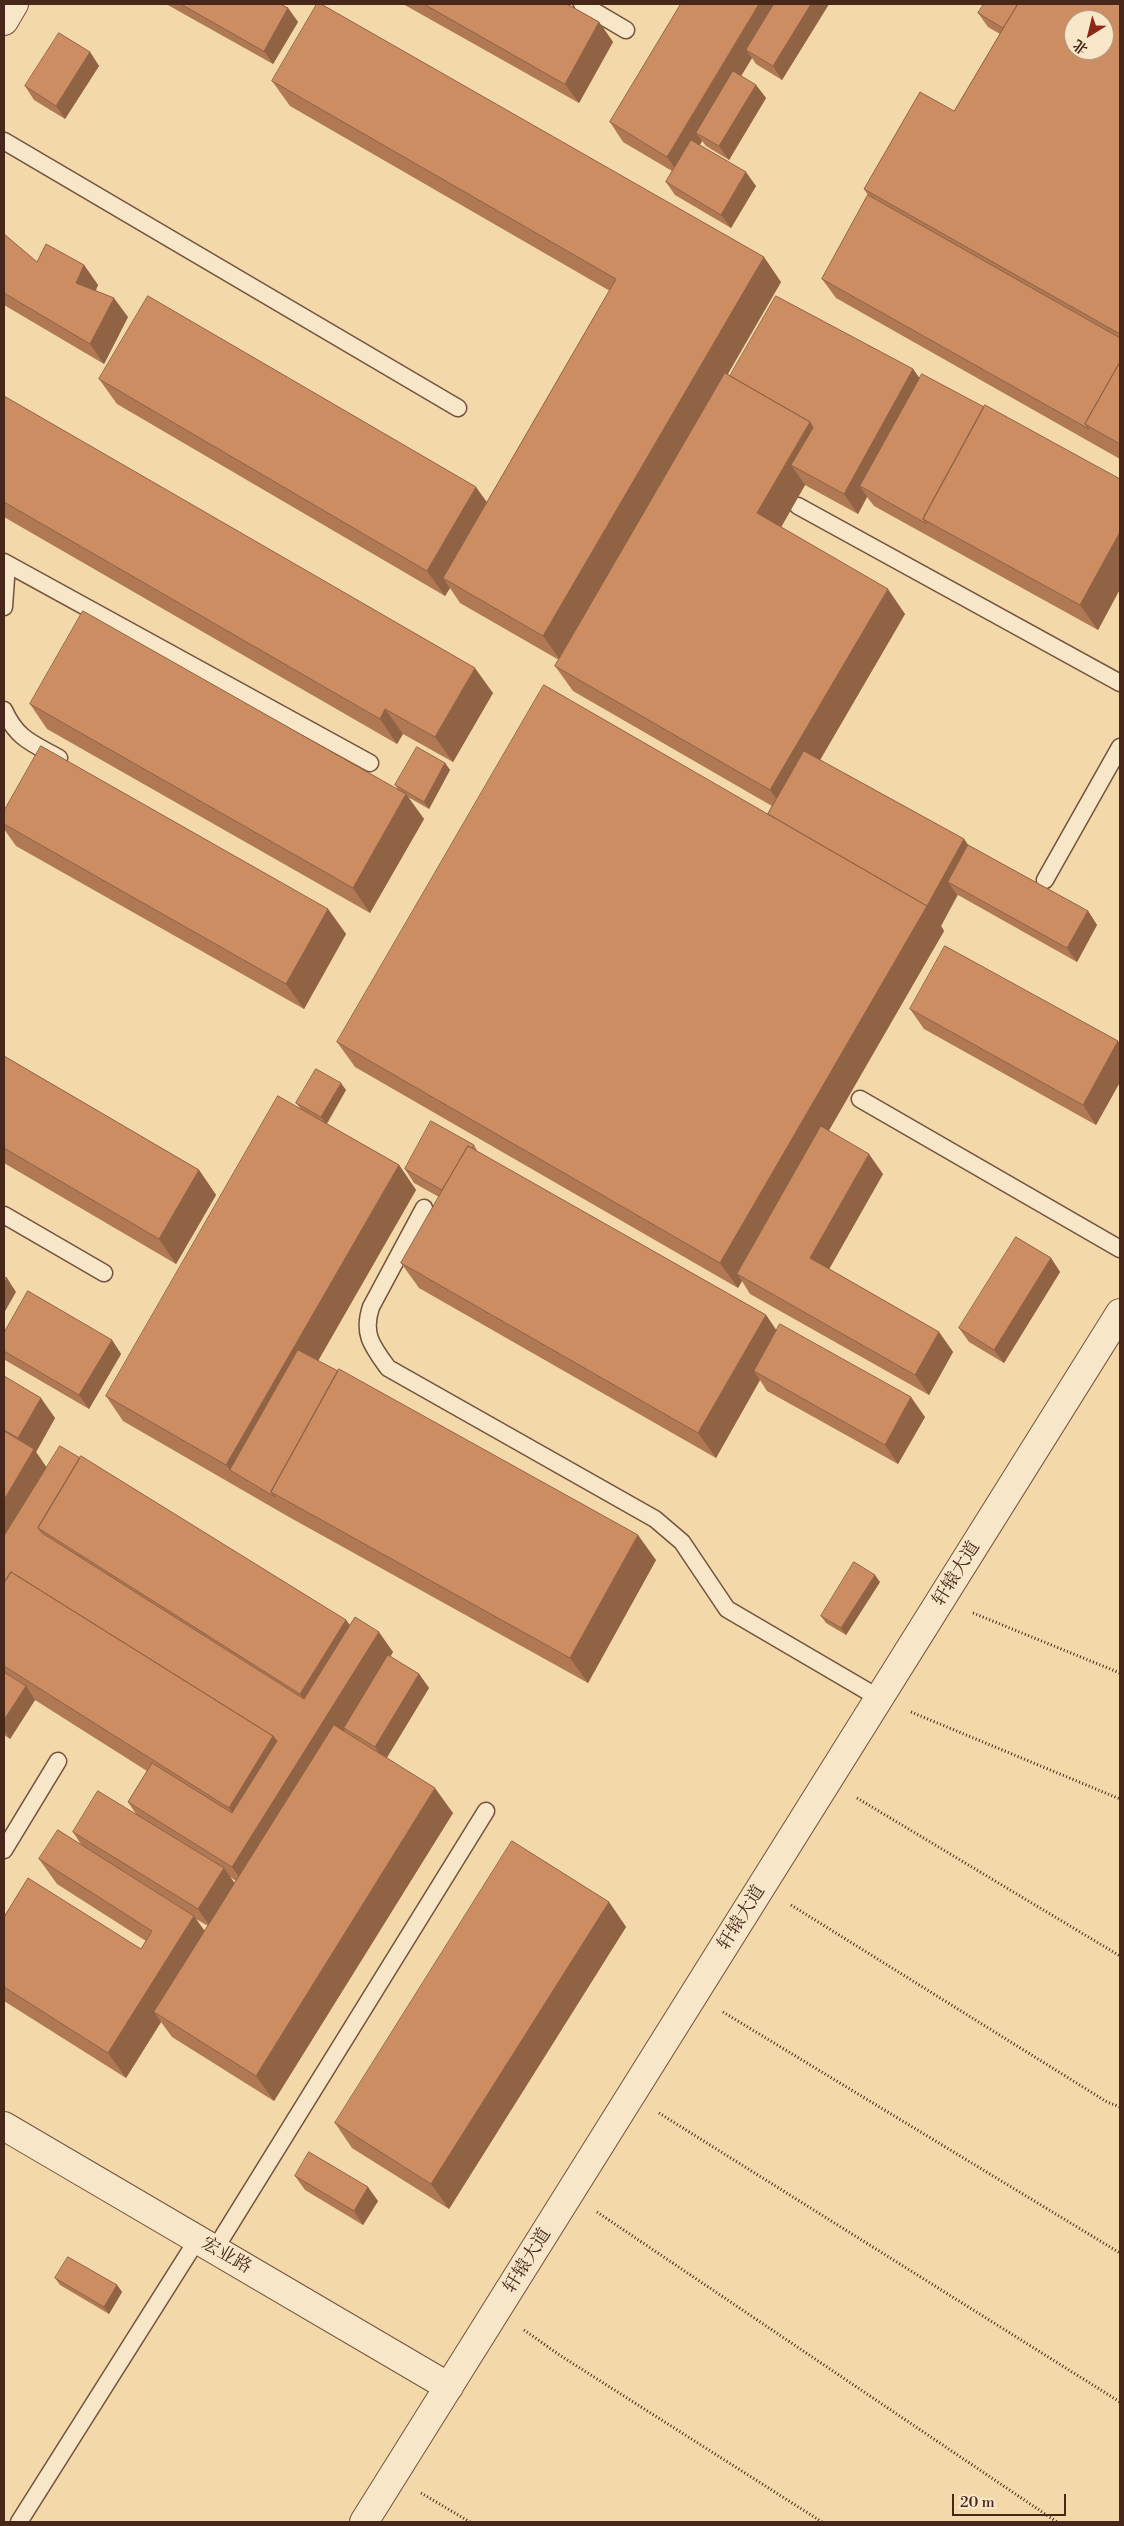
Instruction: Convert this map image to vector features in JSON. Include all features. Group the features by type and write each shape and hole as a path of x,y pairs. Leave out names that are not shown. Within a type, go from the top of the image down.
{"street":[{"path":"4,21 14,4"},
{"name":"轩辕大道","path":"364,2522 1120,1313"},
{"name":"宏业路","path":"4,2126 449,2387"}],"lane":[{"path":"582,4 626,30"},
{"path":"4,141 458,408"},
{"path":"798,506 1120,683"},
{"path":"4,607 5,563 370,763"},
{"path":"4,710 12,727 21,737 72,766"},
{"path":"1045,880 1120,748"},
{"path":"860,1098 1120,1249"},
{"path":"424,1208 371,1307 366,1321 369,1339 388,1368 655,1519 682,1542 727,1609 879,1698"},
{"path":"4,1215 104,1273"},
{"path":"4,1850 58,1761"},
{"path":"19,2522 206,2245 486,1811"}],"path":[{"path":"941,1600 1120,1673"},
{"path":"879,1698 1120,1799"},
{"path":"828,1780 1120,1956"},
{"path":"762,1887 1107,2102 1120,2107"},
{"path":"694,1994 1120,2253"},
{"path":"632,2095 1120,2402"},
{"path":"570,2194 1057,2522"},
{"path":"497,2310 561,2356 822,2522"},
{"path":"394,2476 470,2522"}],"building":[{"path":"181,4 280,4 288,8 264,51"},
{"path":"317,4 321,4 764,257 543,636 443,578 616,279 272,81"},
{"path":"424,4 567,4 599,22 565,84"},
{"path":"681,4 759,4 667,157 610,122"},
{"path":"774,4 811,4 773,66 746,50"},
{"path":"984,4 1018,4 1003,28 978,13"},
{"path":"1018,4 1120,4 1120,334 864,189 920,92 954,111"},
{"path":"59,33 90,52 56,106 25,86"},
{"path":"733,71 756,85 719,146 696,133"},
{"path":"691,140 746,172 721,215 666,182"},
{"path":"868,195 1120,338 1120,362 1085,424 1089,429 822,279"},
{"path":"4,234 37,262 46,244 84,265 76,283 114,298 90,344 4,293"},
{"path":"148,296 476,487 427,571 99,379"},
{"path":"776,296 913,369 844,494 791,465 813,428 810,422 730,376"},
{"path":"1120,362 1120,444 1085,424"},
{"path":"725,373 810,422 757,513 888,589 770,790 555,666"},
{"path":"922,374 984,407 923,519 927,524 860,486"},
{"path":"4,396 475,668 435,737 385,709 380,719 4,502"},
{"path":"985,405 1120,479 1120,532 1080,605 923,519"},
{"path":"83,611 406,794 353,888 30,704"},
{"path":"544,685 927,906 720,1263 337,1042"},
{"path":"41,746 328,909 286,984 4,824 4,811"},
{"path":"417,747 445,763 424,802 395,785"},
{"path":"804,751 964,839 927,906 768,814"},
{"path":"968,845 1088,911 1067,948 948,882"},
{"path":"945,946 1118,1041 1083,1105 910,1009"},
{"path":"4,1056 199,1170 159,1239 4,1148"},
{"path":"316,1069 341,1083 321,1117 296,1103"},
{"path":"278,1096 399,1165 226,1465 106,1396"},
{"path":"431,1121 474,1145 472,1148 468,1146 442,1190 405,1169"},
{"path":"821,1126 869,1154 810,1258 939,1332 915,1375 737,1274"},
{"path":"468,1146 766,1315 698,1433 401,1263"},
{"path":"1016,1237 1051,1258 994,1350 959,1328"},
{"path":"28,1291 112,1340 79,1395 4,1351 4,1333"},
{"path":"780,1324 911,1397 885,1445 754,1371"},
{"path":"298,1350 338,1371 271,1492 275,1497 230,1470"},
{"path":"339,1369 638,1535 570,1658 271,1492"},
{"path":"4,1376 41,1398 18,1438 4,1430"},
{"path":"4,1431 34,1449 4,1500"},
{"path":"60,1446 80,1458 38,1528 42,1533 304,1699 355,1617 379,1632 232,1867 128,1802 152,1763 232,1813 277,1741 273,1736 11,1572 4,1583 4,1536"},
{"path":"81,1456 346,1620 300,1694 38,1528"},
{"path":"854,1562 875,1575 841,1628 821,1616"},
{"path":"11,1572 273,1736 229,1808 4,1666 4,1583"},
{"path":"388,1655 419,1674 375,1747 344,1728"},
{"path":"4,1672 26,1686 4,1720"},
{"path":"334,1725 435,1788 256,2076 154,2012"},
{"path":"98,1791 224,1868 198,1909 73,1832"},
{"path":"58,1830 194,1916 108,2053 4,1987 4,1917 28,1878 141,1949 152,1931 39,1859"},
{"path":"512,1841 609,1902 431,2184 335,2123"},
{"path":"309,2152 368,2187 354,2211 295,2176"},
{"path":"68,2257 117,2285 104,2307 55,2278"}]}
